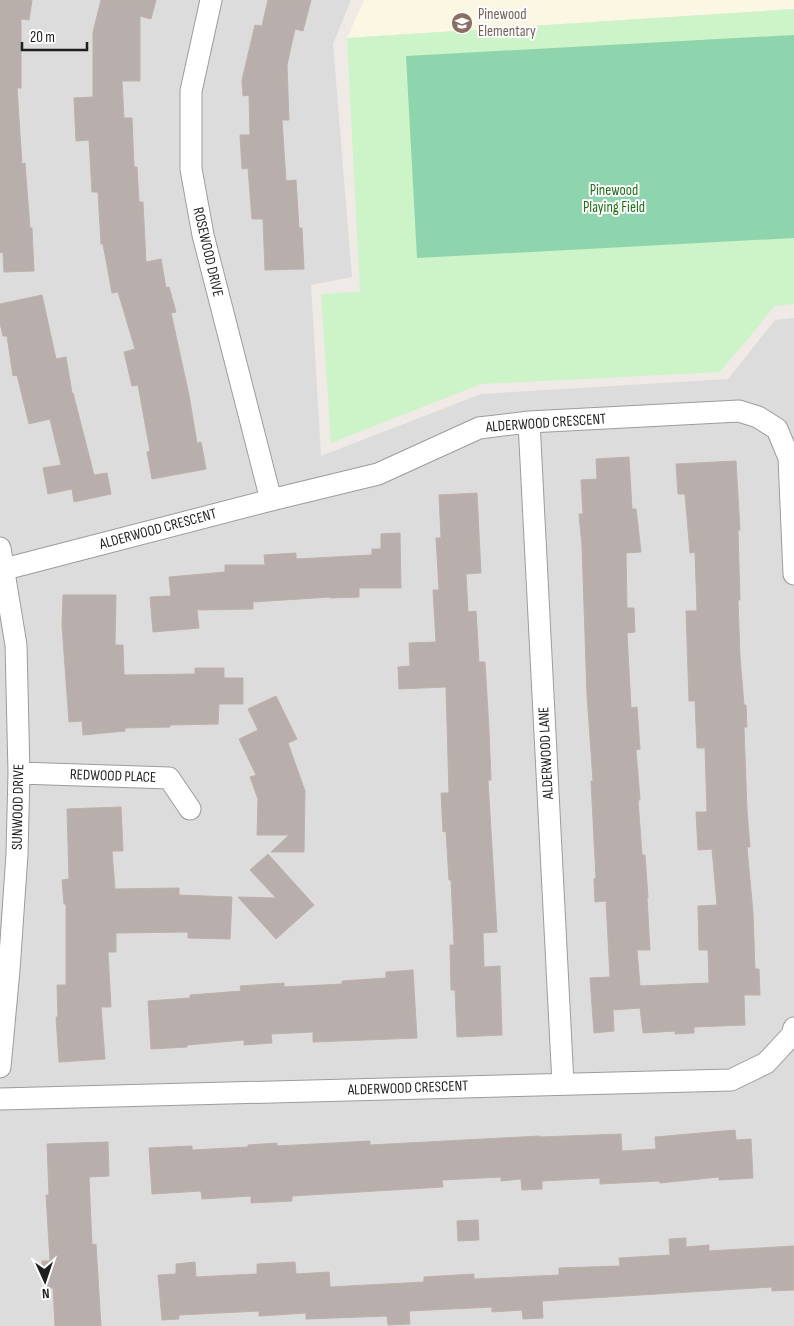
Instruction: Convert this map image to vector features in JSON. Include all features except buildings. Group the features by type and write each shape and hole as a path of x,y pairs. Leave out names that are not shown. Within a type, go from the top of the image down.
{"street":[{"name":"ROSEWOOD DRIVE","path":"211,0 191,91 191,169 203,235 271,500"},
{"name":"ALDERWOOD CRESCENT","path":"5,569 378,474 479,428 529,422 739,411 758,417 777,428 789,458 794,574"},
{"name":"ALDERWOOD LANE","path":"529,422 562,1084"},
{"name":"SUNWOOD DRIVE","path":"0,548 5,569 16,645 19,773 18,854 10,970 0,1067"},
{"name":"REDWOOD PLACE","path":"19,773 169,778 190,809"},
{"name":"ALDERWOOD CRESCENT","path":"0,1099 731,1080 766,1063 792,1035 794,1028"}],"shaded area":[{"path":"0,0 351,0 333,44 352,277 311,285 321,456 481,394 728,379 775,320 794,318 794,1326 0,1326"},
{"name":"Pinewood Elementary","path":"364,0 794,0 794,9 347,38"}],"green space":[{"name":"Pinewood Playing Field","path":"794,9 794,304 775,306 720,372 481,384 331,443 321,294 360,292 347,38"},
{"path":"794,35 794,238 417,258 406,56"}],"place":[{"name":"Pinewood Elementary","path":"462,23"}]}
